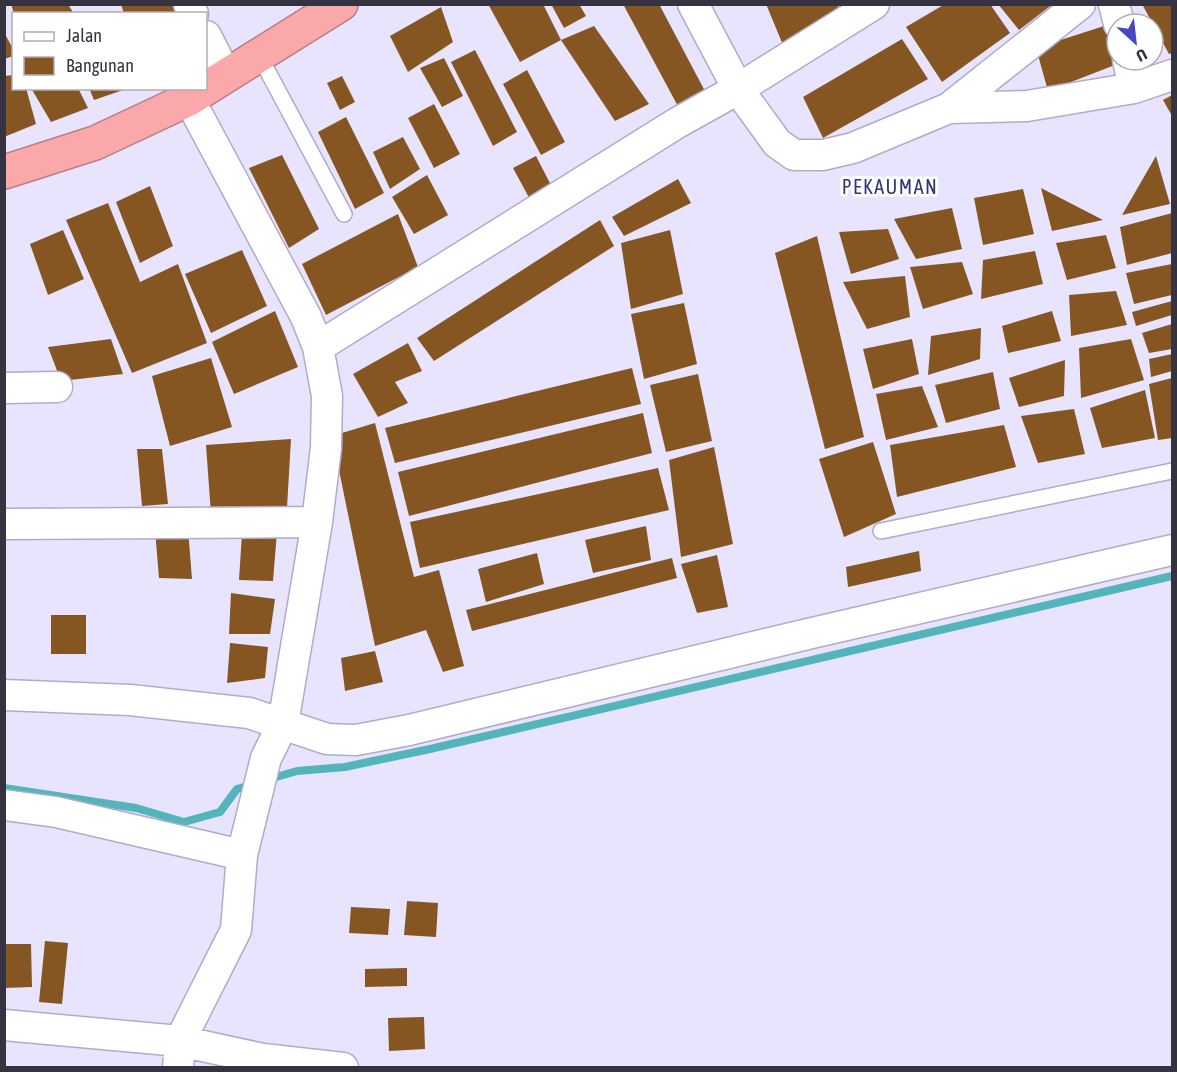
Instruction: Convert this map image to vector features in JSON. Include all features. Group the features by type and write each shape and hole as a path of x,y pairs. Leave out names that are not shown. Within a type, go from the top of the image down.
{"highway":[{"path":"207,87 260,57 341,4"},
{"path":"4,172 95,143 189,99 203,90"}],"street":[{"path":"693,4 738,89 777,143 794,155 823,155 853,148 949,108 1080,4"},
{"path":"318,346 667,129 738,89 874,4"},
{"path":"207,38 226,75"},
{"path":"949,108 1028,106 1131,74 1173,75"},
{"path":"179,1054 237,930 242,855 266,758 283,724 326,448 327,396 318,346 306,317 189,99"},
{"path":"4,388 57,387"},
{"path":"4,524 316,522"},
{"path":"4,695 130,700 249,712 327,739 356,740 409,730 800,636 1173,550"},
{"path":"4,805 56,812 242,855"},
{"path":"4,1025 179,1054 263,1059 343,1068"}],"lane":[{"path":"260,57 344,214"},
{"path":"881,531 1173,471"}],"building":[{"path":"11,4 68,4 73,12 13,12"},
{"path":"121,4 173,4 177,12 123,12"},
{"path":"488,4 543,4 561,40 520,62"},
{"path":"551,4 579,4 586,16 564,28"},
{"path":"623,4 659,4 707,95 680,110"},
{"path":"766,4 837,4 840,10 783,45"},
{"path":"945,4 990,4 1010,33 942,82 906,27"},
{"path":"998,4 1053,4 1019,30"},
{"path":"1142,4 1172,4 1172,53 1169,54 1165,47 1165,12 1146,12"},
{"path":"441,7 453,42 408,72 390,36"},
{"path":"594,26 649,104 615,121 561,40"},
{"path":"1105,26 1105,69 1048,91 1036,48"},
{"path":"4,32 12,47 12,57 4,59"},
{"path":"902,39 928,79 823,138 803,97"},
{"path":"475,50 517,132 493,146 451,62"},
{"path":"444,58 463,96 442,107 420,68"},
{"path":"527,70 565,142 541,155 503,84"},
{"path":"12,75 12,90 27,90 36,124 4,137 4,76"},
{"path":"342,76 355,102 340,110 327,83"},
{"path":"32,90 79,90 88,108 51,122"},
{"path":"90,90 123,90 94,100"},
{"path":"1172,95 1172,116 1163,100"},
{"path":"434,104 460,154 434,168 408,118"},
{"path":"346,117 384,193 355,209 318,132"},
{"path":"403,137 420,169 390,189 373,152"},
{"path":"282,155 319,229 289,248 249,168"},
{"path":"536,156 554,191 533,205 513,168"},
{"path":"1156,156 1170,204 1122,215"},
{"path":"427,175 448,215 414,234 392,197"},
{"path":"678,179 691,203 624,236 612,217"},
{"path":"150,186 173,246 140,263 116,202"},
{"path":"1041,188 1103,220 1052,231"},
{"path":"1023,189 1034,234 983,245 974,198"},
{"path":"108,203 140,282 178,264 207,343 132,373 66,220"},
{"path":"952,208 962,249 916,259 894,219"},
{"path":"1172,213 1172,253 1127,265 1120,227"},
{"path":"398,214 418,267 326,315 302,264"},
{"path":"600,220 614,246 434,361 417,338"},
{"path":"888,229 899,259 851,274 839,232"},
{"path":"63,230 84,279 48,295 30,244"},
{"path":"670,230 683,294 631,309 621,243"},
{"path":"1106,235 1116,268 1067,280 1056,243"},
{"path":"817,236 864,437 825,449 775,253"},
{"path":"242,250 267,306 211,333 185,274"},
{"path":"1035,251 1043,284 981,299 983,260"},
{"path":"962,262 973,294 923,309 910,267"},
{"path":"1172,264 1172,295 1134,304 1126,273"},
{"path":"905,276 910,317 867,329 843,282"},
{"path":"1116,291 1127,325 1071,336 1069,295"},
{"path":"1172,301 1172,315 1136,326 1132,312"},
{"path":"684,303 697,364 644,379 631,314"},
{"path":"275,311 298,367 234,394 212,342"},
{"path":"1052,311 1061,341 1008,353 1002,326"},
{"path":"1172,324 1172,349 1149,353 1142,333"},
{"path":"981,328 980,359 928,375 931,336"},
{"path":"111,339 123,374 61,381 48,347"},
{"path":"912,339 919,374 873,389 863,349"},
{"path":"1131,339 1144,380 1081,398 1079,348"},
{"path":"408,343 422,371 395,382 408,403 378,417 353,374"},
{"path":"1172,354 1172,371 1151,377 1149,359"},
{"path":"211,358 232,427 170,446 152,376"},
{"path":"1065,360 1064,396 1019,407 1009,378"},
{"path":"632,368 641,404 395,463 385,428"},
{"path":"993,372 1000,409 946,423 935,385"},
{"path":"698,374 712,441 666,452 650,385"},
{"path":"1172,378 1172,438 1158,440 1149,384"},
{"path":"922,386 938,427 886,440 876,394"},
{"path":"1145,390 1155,438 1102,448 1090,408"},
{"path":"1074,409 1085,454 1038,463 1021,416"},
{"path":"643,413 652,453 409,516 398,472"},
{"path":"375,423 414,577 439,570 464,666 443,672 426,630 375,646 332,436"},
{"path":"1004,425 1016,467 897,497 890,445"},
{"path":"291,439 287,508 211,514 206,445"},
{"path":"873,442 896,514 844,537 819,459"},
{"path":"714,447 733,544 681,557 669,460"},
{"path":"137,449 162,449 168,504 142,506"},
{"path":"658,468 669,510 420,568 410,522"},
{"path":"646,526 651,560 593,573 585,540"},
{"path":"188,529 192,579 159,578 155,530"},
{"path":"277,532 273,581 239,580 242,533"},
{"path":"919,551 921,571 848,587 846,567"},
{"path":"537,553 544,584 486,602 478,569"},
{"path":"717,555 728,607 697,613 681,564"},
{"path":"672,558 677,578 472,631 466,610"},
{"path":"231,593 275,599 270,634 229,634"},
{"path":"51,615 86,615 86,654 51,654"},
{"path":"230,643 268,647 265,678 227,683"},
{"path":"375,651 383,682 345,691 341,658"},
{"path":"407,901 438,903 436,937 404,935"},
{"path":"351,907 390,909 388,935 349,933"},
{"path":"45,941 68,943 62,1004 39,1002"},
{"path":"4,944 31,944 32,987 4,988"},
{"path":"407,968 407,986 365,987 365,969"},
{"path":"424,1017 425,1049 389,1051 388,1018"}],"waterway":[{"path":"266,780 297,771 345,767 430,749 1172,576"},
{"path":"4,788 136,808 184,822 220,812 237,789 254,784"}],"district":[{"name":"PEKAUMAN","path":"890,186"}]}
